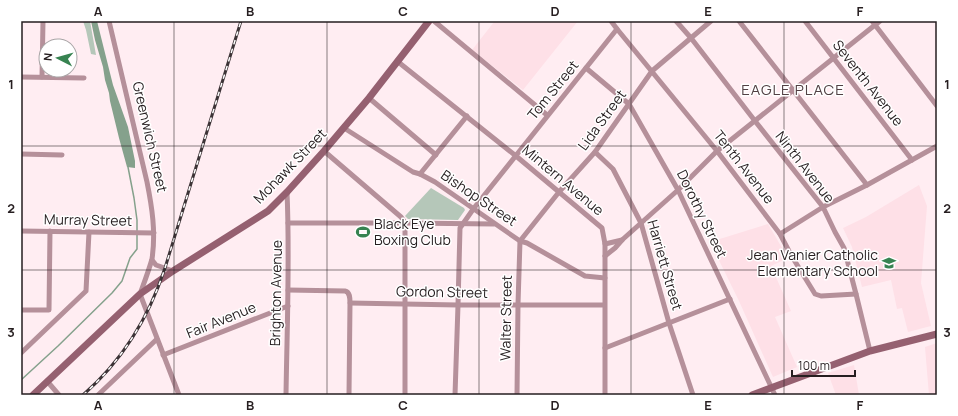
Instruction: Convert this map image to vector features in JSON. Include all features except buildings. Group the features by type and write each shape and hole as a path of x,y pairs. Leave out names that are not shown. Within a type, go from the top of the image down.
{"street":[{"path":"42,21 42,38"},
{"name":"Greenwich Street","path":"32,395 140,294 152,260 152,208 110,21"},
{"name":"Mohawk Street","path":"140,294 173,271 268,211 344,128 429,21"},
{"path":"434,21 548,115"},
{"name":"Tenth Avenue","path":"612,21 717,151 780,234 815,294 821,296 856,294"},
{"name":"Ninth Avenue","path":"676,21 691,38 823,207 844,248 870,351"},
{"name":"Lida Street","path":"520,241 595,152 652,71 711,21"},
{"path":"738,21 867,185"},
{"name":"Seventh Avenue","path":"805,21 912,160"},
{"path":"605,256 616,248 622,240 678,190 717,151 833,58 873,23 880,21"},
{"path":"873,23 937,106"},
{"name":"Tom Street","path":"463,223 617,29"},
{"name":"Mintern Avenue","path":"398,61 560,192 602,228 605,244 605,395"},
{"name":"Dorothy Street","path":"586,68 629,104 678,190 775,395"},
{"path":"21,77 38,77"},
{"path":"78,78 84,78"},
{"path":"369,98 436,155"},
{"path":"420,174 467,116"},
{"name":"Bishop Street","path":"344,128 414,172 435,182 520,241 527,243 585,276 605,278"},
{"path":"780,234 823,207 867,185 937,146"},
{"path":"324,151 405,223 405,395"},
{"name":"Harriett Street","path":"595,152 613,169 641,223 693,395"},
{"path":"21,154 62,155"},
{"name":"Brighton Avenue","path":"286,395 288,306 287,192"},
{"path":"288,223 495,224"},
{"path":"455,395 460,228 463,223"},
{"name":"Murray Street","path":"21,231 152,233"},
{"path":"21,310 49,310 50,231"},
{"path":"21,353 86,291 89,232"},
{"path":"605,244 622,240"},
{"name":"Walter Street","path":"517,395 520,241"},
{"path":"152,260 156,265 173,271"},
{"path":"288,290 346,291 349,293 349,395"},
{"path":"140,294 179,395"},
{"path":"605,348 730,299"},
{"name":"Gordon Street","path":"350,303 604,305"},
{"name":"Fair Avenue","path":"163,355 288,306"},
{"path":"752,395 870,351 937,334"},
{"path":"98,395 157,339"},
{"path":"48,381 59,395"}],"shaded area":[{"path":"83,21 90,21 96,55 91,54"},
{"path":"91,21 97,21 113,85 128,127 135,168 127,167"},
{"path":"493,21 578,21 523,90 472,50 494,22"},
{"name":"Jean Vanier Catholic Elementary School","path":"919,185 927,206 921,283 931,326 908,332 902,308 897,309 891,280 862,287 852,247 843,228 866,217"},
{"path":"431,188 464,208 465,210 458,220 408,219 405,216"},
{"path":"768,224 788,258 771,266 791,311 775,317 797,367 773,377 739,301 710,242"},
{"path":"937,343 937,395 929,395 925,347"},
{"path":"854,365 859,395 836,395 828,373"}],"waterway":[{"path":"21,380 58,346 112,293 122,281 130,258 137,249 137,220 128,167"}],"railway":[{"path":"83,395 97,382 122,353 133,337 151,304 165,268 241,21"}],"place":[{"name":"Black Eye Boxing Club","path":"363,232"},
{"name":"Jean Vanier Catholic Elementary School","path":"889,263"}],"district":[{"name":"EAGLE PLACE","path":"793,90"}]}
